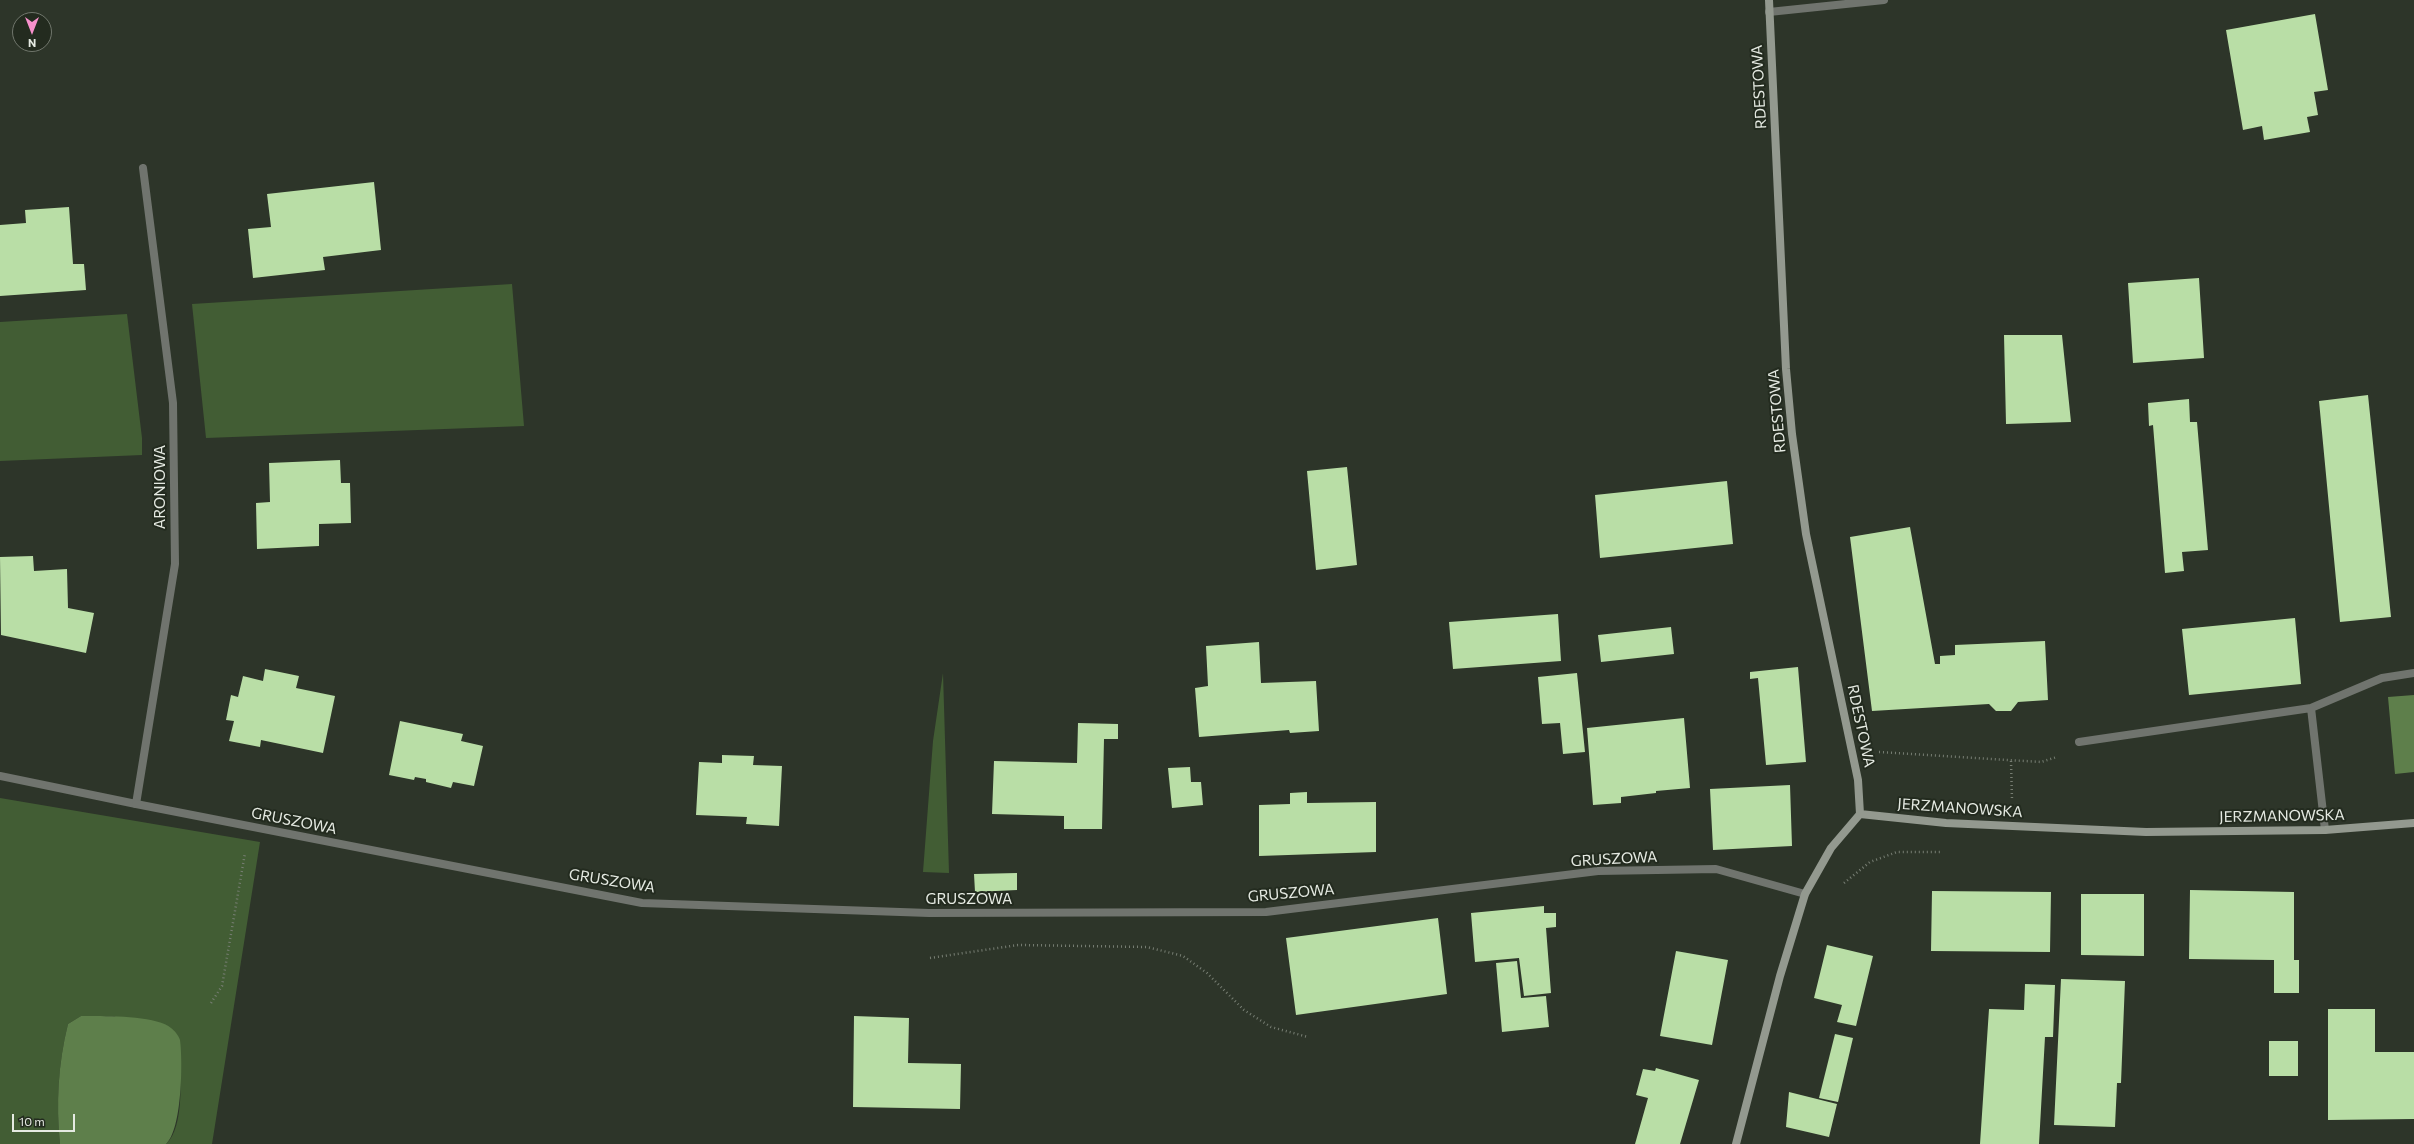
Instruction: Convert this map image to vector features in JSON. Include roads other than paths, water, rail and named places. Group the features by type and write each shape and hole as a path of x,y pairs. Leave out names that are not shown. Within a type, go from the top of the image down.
{"street":[{"name":"RDESTOWA","path":"1769,0 1786,369 1792,434 1806,534 1858,780 1860,814"},
{"path":"1770,12 1820,8 1884,0"},
{"name":"ARONIOWA","path":"136,804 175,564 174,403 143,168"},
{"path":"2079,742 2311,708 2382,678 2414,673"},
{"path":"2311,708 2325,830"},
{"name":"GRUSZOWA","path":"0,776 642,903 929,914 1266,912 1598,871 1716,869 1805,894"},
{"path":"1736,1144 1780,976 1805,894 1831,848 1860,814"},
{"name":"JERZMANOWSKA","path":"1860,814 1946,823 2146,832 2325,830 2414,824"}]}
